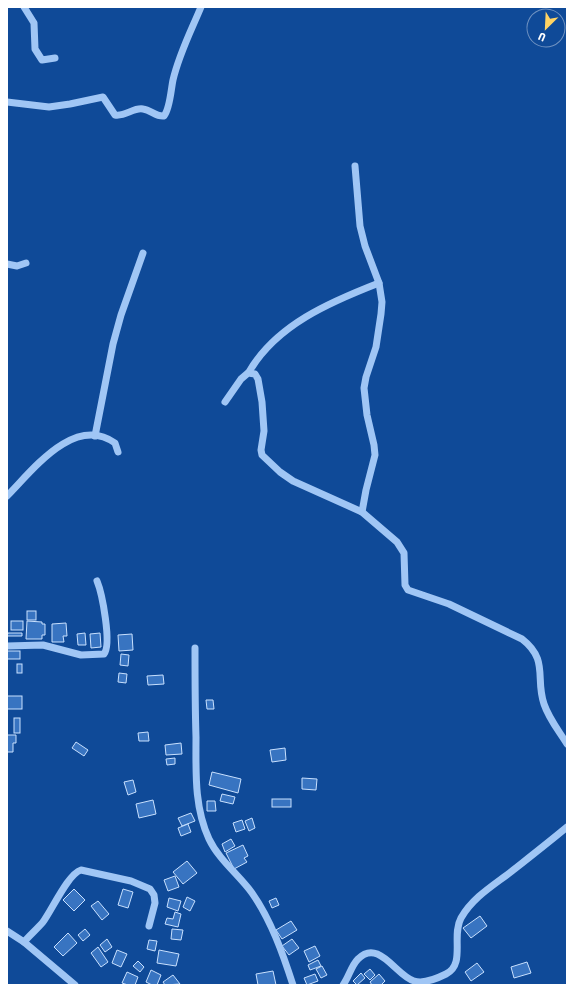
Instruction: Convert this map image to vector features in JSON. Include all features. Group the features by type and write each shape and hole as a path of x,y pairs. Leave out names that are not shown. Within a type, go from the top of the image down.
{"street":[{"path":"24,7 34,23 35,49 42,60 55,58"},
{"path":"7,102 49,107 103,97 115,115 120,115 143,108 159,116 164,116 168,110 171,88 179,57 201,7"},
{"path":"355,166 360,226 365,246 379,283 382,302 382,314 376,347 364,388 367,415 375,455 362,512"},
{"path":"94,436 113,344 121,315 143,253"},
{"path":"7,264 17,266 26,263"},
{"path":"225,402 241,379 249,372 260,355 289,328 329,304 379,283"},
{"path":"249,372 256,375 261,394 264,431 262,455 280,472 293,481 362,512 397,542 404,553 405,585 408,590 458,608 522,639 530,645 534,650 540,668 543,703 549,716 567,744"},
{"path":"7,496 35,465 64,443 71,440 81,437 94,436 114,442 117,445 118,452"},
{"path":"7,646 43,645 81,655 104,654 107,646 104,613 101,593 96,581"},
{"path":"195,648 194,704 196,773 198,800 204,825 209,839 217,852 259,904 272,930 293,985"},
{"path":"343,985 359,958 371,953 379,954 404,975 414,981 422,982 448,973 452,970 456,963 456,933 458,924 470,904 567,827"},
{"path":"24,942 42,922 71,878 81,870 131,881 150,889 154,895 155,903 149,926"},
{"path":"7,931 24,942 75,985"}],"building":[{"path":"27,611 36,611 36,620 27,620"},
{"path":"11,621 23,621 23,630 11,630"},
{"path":"27,621 42,622 42,624 45,624 45,635 42,635 42,639 26,639"},
{"path":"66,623 67,636 63,636 64,642 52,642 52,624"},
{"path":"8,633 22,633 22,636 7,636"},
{"path":"85,633 86,645 78,645 77,634"},
{"path":"100,633 101,647 91,648 90,634"},
{"path":"132,634 133,650 119,651 118,635"},
{"path":"7,651 20,651 20,659 7,659"},
{"path":"121,654 129,655 128,666 120,665"},
{"path":"17,664 22,664 22,673 17,673"},
{"path":"119,673 127,674 126,683 118,682"},
{"path":"163,675 164,684 148,685 147,676"},
{"path":"7,696 22,696 22,709 7,709"},
{"path":"206,700 213,700 214,709 207,709"},
{"path":"14,718 20,718 20,733 14,733"},
{"path":"148,732 149,741 139,741 138,733"},
{"path":"7,735 16,735 16,743 13,743 13,752 7,752"},
{"path":"76,742 88,750 84,756 72,748"},
{"path":"181,743 182,754 166,755 165,745"},
{"path":"285,748 286,760 272,762 270,750"},
{"path":"175,758 175,764 167,765 166,759"},
{"path":"212,772 241,779 238,793 209,785"},
{"path":"302,778 317,779 316,790 302,789"},
{"path":"133,780 136,792 128,795 124,782"},
{"path":"222,794 235,797 233,804 220,801"},
{"path":"272,799 291,799 291,807 272,807"},
{"path":"153,800 156,814 139,818 136,804"},
{"path":"207,801 215,801 216,811 207,811"},
{"path":"191,813 195,821 182,826 178,818"},
{"path":"252,818 255,828 249,831 245,821"},
{"path":"242,820 245,829 236,832 233,823"},
{"path":"188,824 191,832 181,836 178,828"},
{"path":"231,839 235,846 225,852 222,844"},
{"path":"243,845 248,856 244,858 247,862 234,869 226,853"},
{"path":"187,861 197,873 183,884 173,872"},
{"path":"175,876 179,887 168,891 164,880"},
{"path":"74,889 85,900 74,911 63,900"},
{"path":"123,889 133,892 128,908 118,905"},
{"path":"187,897 195,901 190,911 183,907"},
{"path":"169,898 181,901 178,911 167,907"},
{"path":"276,898 279,905 272,908 269,901"},
{"path":"98,901 109,914 102,920 91,906"},
{"path":"175,912 181,914 178,927 165,924 167,918 173,919"},
{"path":"480,916 487,926 471,938 463,928"},
{"path":"291,921 297,930 282,939 276,930"},
{"path":"85,929 90,935 83,941 78,935"},
{"path":"172,929 183,930 181,940 171,939"},
{"path":"68,933 77,943 63,956 54,947"},
{"path":"107,939 112,947 105,952 100,945"},
{"path":"292,939 299,948 289,955 282,946"},
{"path":"149,940 157,941 155,951 147,949"},
{"path":"315,946 320,956 309,962 304,951"},
{"path":"98,947 108,962 101,967 91,953"},
{"path":"117,950 127,954 121,967 112,963"},
{"path":"159,950 179,954 176,966 157,963"},
{"path":"318,960 321,966 310,970 308,965"},
{"path":"138,961 144,967 140,972 133,966"},
{"path":"527,962 531,973 514,978 511,967"},
{"path":"477,963 484,972 471,981 465,972"},
{"path":"322,966 327,975 321,978 316,969"},
{"path":"370,969 375,975 370,980 364,974"},
{"path":"151,970 161,975 157,985 152,985 146,982"},
{"path":"273,971 276,985 258,985 256,974"},
{"path":"127,972 138,977 135,985 122,983"},
{"path":"361,973 365,978 357,985 353,981"},
{"path":"315,974 318,981 307,985 304,978"},
{"path":"379,974 385,981 381,985 372,985 370,982"},
{"path":"173,975 180,984 165,985 163,982"}]}
